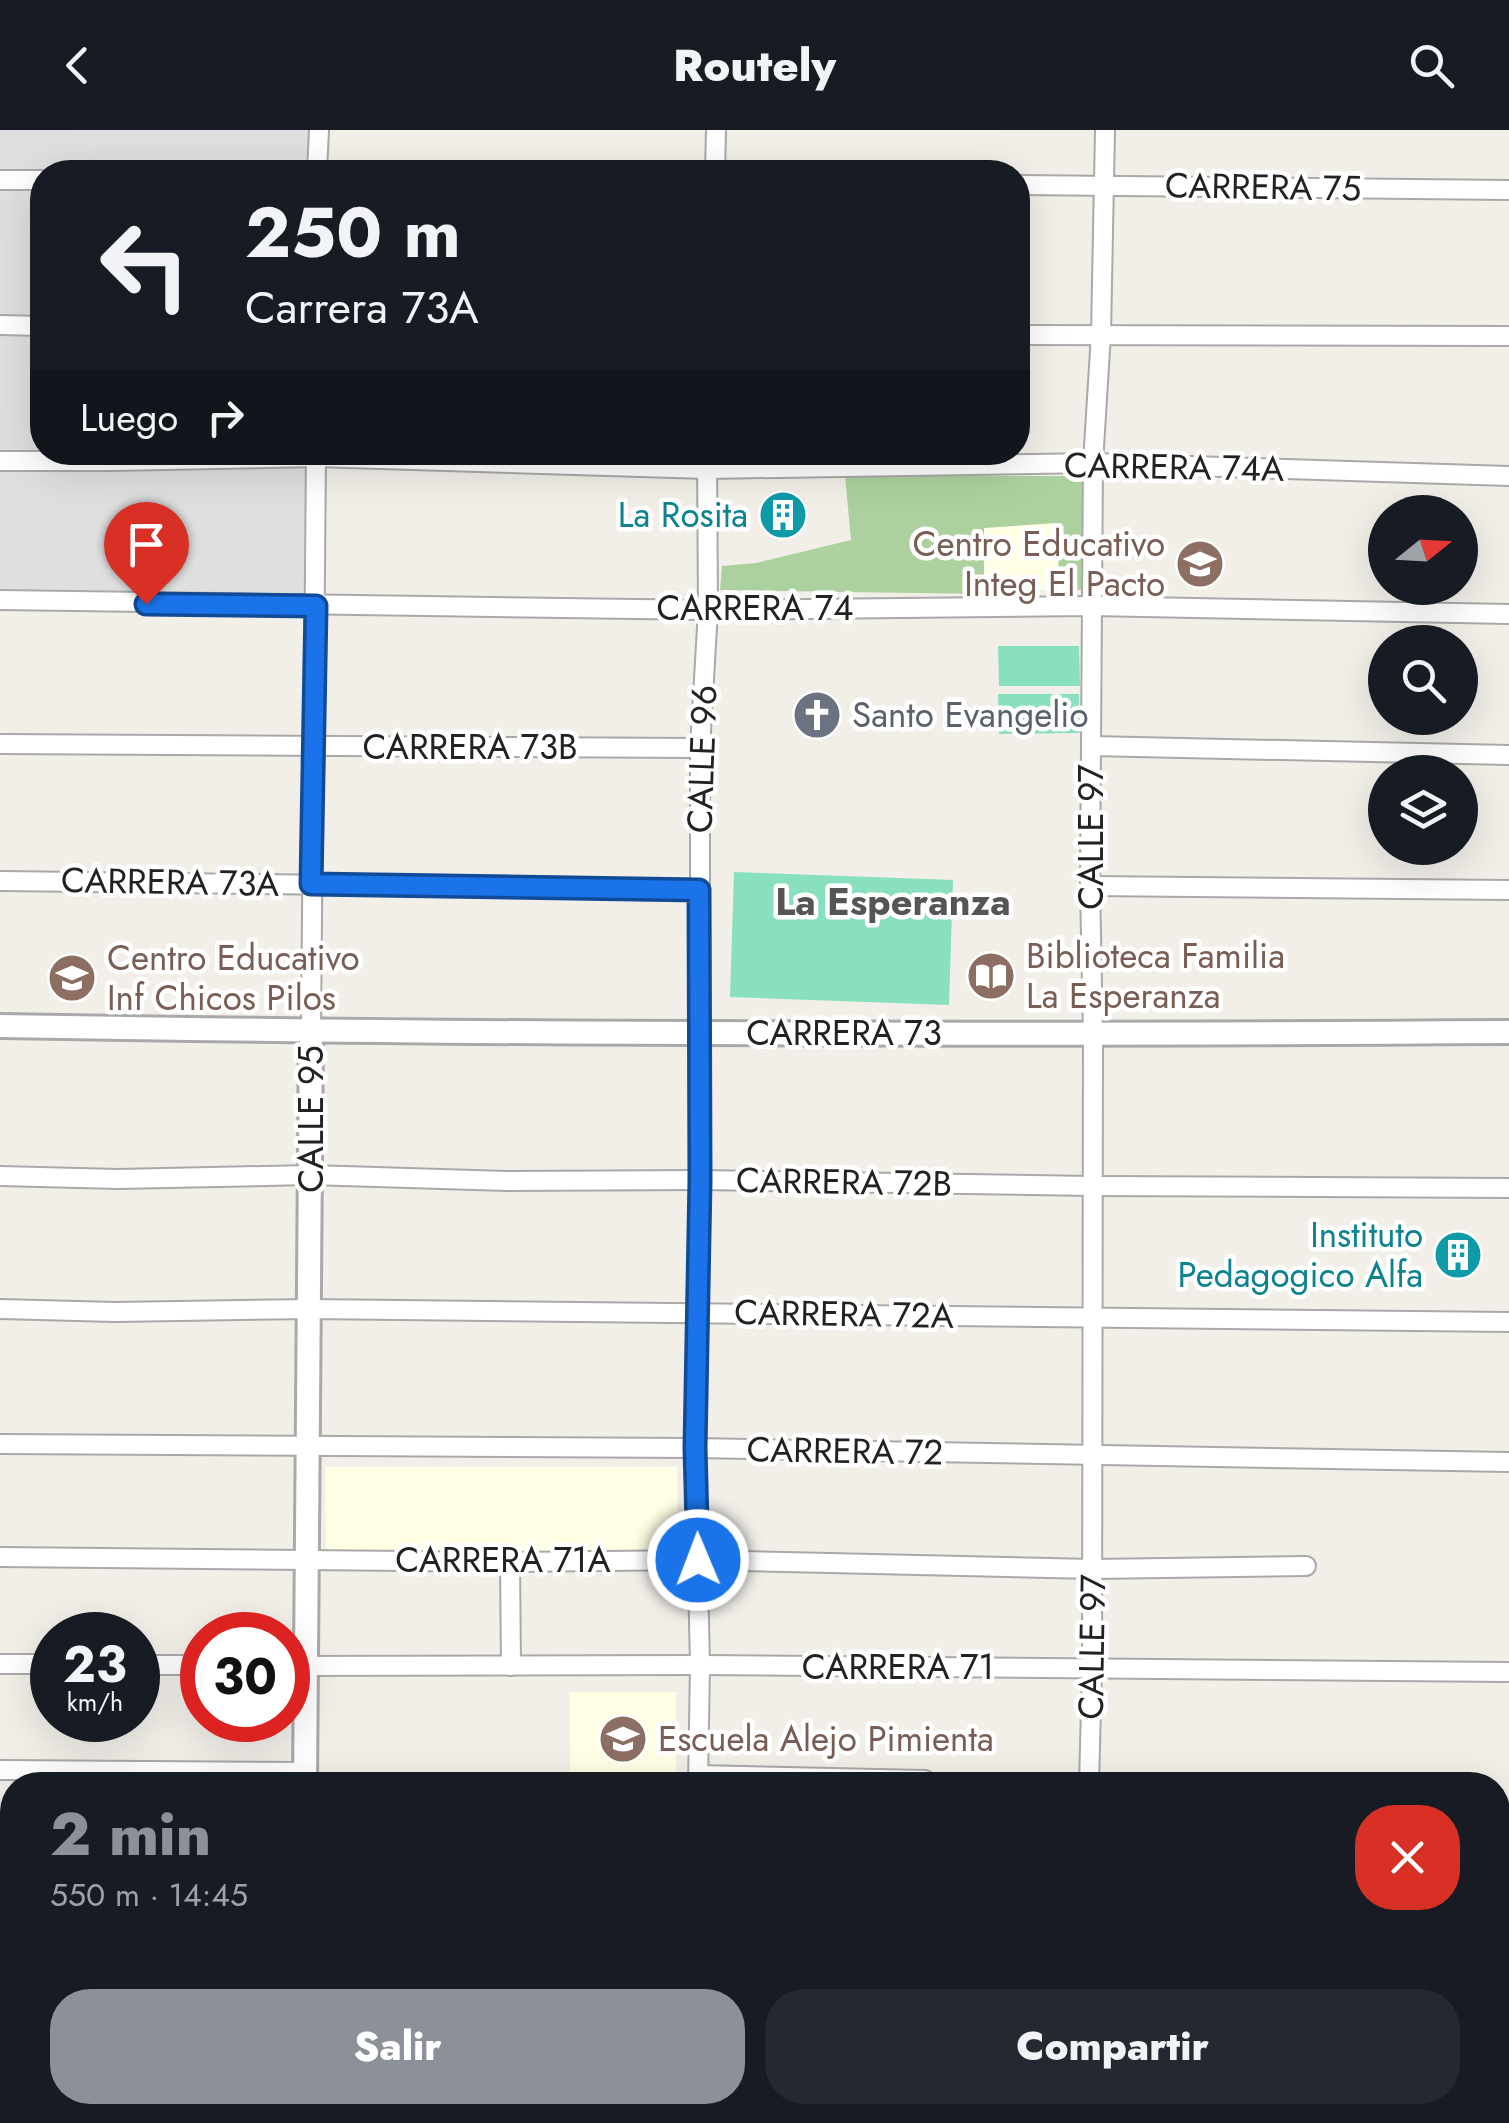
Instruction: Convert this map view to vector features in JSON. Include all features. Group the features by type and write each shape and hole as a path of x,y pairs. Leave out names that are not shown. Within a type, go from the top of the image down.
{"street":[{"path":"319,160 320,130"},
{"path":"715,160 716,130"},
{"name":"CALLE 97","path":"1089,1772 1093,1569 1093,463 1101,334 1105,130"},
{"path":"0,180 30,180"},
{"name":"CARRERA 75","path":"1030,185 1509,190"},
{"path":"0,324 30,325"},
{"path":"1030,335 1509,336"},
{"name":"CARRERA 74A","path":"0,461 30,461"},
{"name":"CARRERA 74A","path":"1030,463 1509,476"},
{"name":"CALLE 95","path":"302,1612 308,1558 316,465"},
{"name":"CALLE 96","path":"698,1772 695,1448 700,1180 700,748 708,610 707,465"},
{"name":"CARRERA 74","path":"0,600 708,610 1092,606 1509,614"},
{"name":"CARRERA 73B","path":"0,744 700,748"},
{"path":"1091,746 1509,756"},
{"name":"CARRERA 73A","path":"0,880 699,890"},
{"path":"1090,886 1509,890"},
{"name":"CARRERA 73","path":"0,1026 311,1032 1509,1032"},
{"name":"CARRERA 72B","path":"0,1176 310,1175 507,1181 1509,1188"},
{"name":"CARRERA 72A","path":"0,1310 696,1312 1509,1322"},
{"name":"CARRERA 72","path":"0,1444 695,1448 1509,1462"},
{"name":"CARRERA 71A","path":"0,1557 698,1560 1093,1569 1306,1566"},
{"path":"510,1562 511,1666"},
{"path":"0,1664 30,1664"},
{"name":"CARRERA 71","path":"310,1666 1509,1672"},
{"name":"CALLE 95","path":"302,1742 305,1772"},
{"path":"0,1770 76,1772"}],"shaded area":[{"path":"0,130 316,130 316,160 30,160 30,465 316,465 316,606 0,595"},
{"path":"1057,523 1060,589 984,594 984,528"},
{"path":"325,1467 677,1467 678,1553 326,1553"},
{"name":"Escuela Alejo Pimienta","path":"570,1692 676,1692 676,1772 570,1772"}],"green space":[{"path":"845,476 1084,476 1085,590 1060,589 1056,523 984,528 984,594 720,590 722,566 756,563 851,540"},
{"path":"998,646 1079,646 1080,686 999,686"},
{"path":"998,694 1079,694 1080,733 999,734"},
{"path":"734,872 953,880 949,1005 730,997"}],"place":[{"name":"La Rosita","path":"783,515"},
{"name":"Centro Educativo Integ El Pacto","path":"1200,564"},
{"name":"Santo Evangelio","path":"817,715"},
{"name":"Biblioteca Familia La Esperanza","path":"991,976"},
{"name":"Centro Educativo Inf Chicos Pilos","path":"72,978"},
{"name":"Instituto Pedagogico Alfa","path":"1458,1255"},
{"name":"Escuela Alejo Pimienta","path":"623,1739"}],"district":[{"name":"La Esperanza","path":"893,902"}],"route":[{"path":"146,604 316,606 311,884 699,890 700,1180 695,1448 698,1560"}]}
